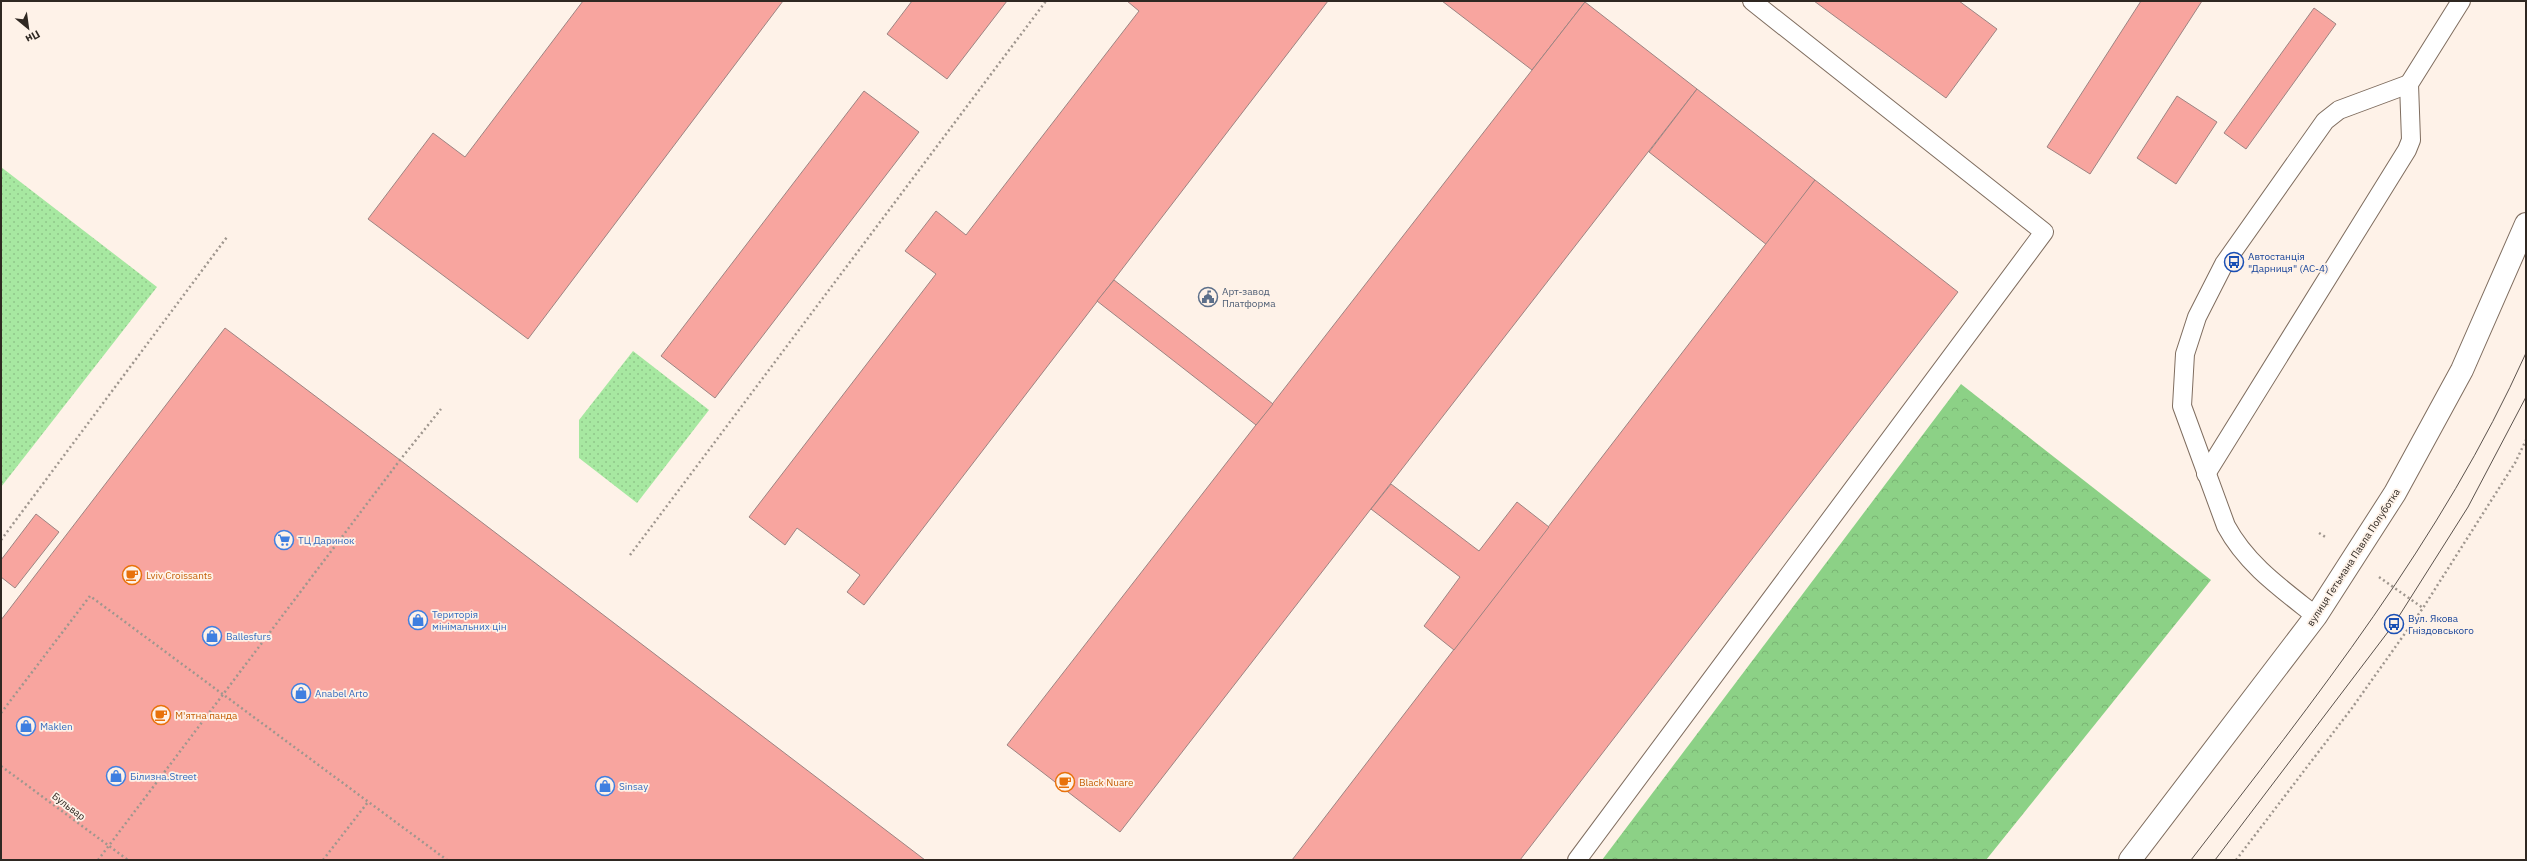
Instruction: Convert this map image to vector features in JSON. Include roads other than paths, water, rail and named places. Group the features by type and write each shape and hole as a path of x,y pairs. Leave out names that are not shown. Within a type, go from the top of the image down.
{"street":[{"name":"вулиця Гетьмана Павла Полуботка","path":"2130,860 2316,616 2395,493 2429,434 2462,370 2526,224"}],"lane":[{"path":"1577,860 2044,232 1752,1"},
{"path":"2206,474 2408,150 2411,140 2409,84 2461,1"},
{"path":"2316,616 2253,564 2234,541 2226,526 2182,406 2186,354 2197,317 2224,264 2325,121 2339,110 2409,84"}],"tram line":[{"path":"2191,860 2329,678 2374,616 2416,553 2456,488 2493,422 2526,353"},
{"path":"2215,860 2394,624 2468,507 2526,397"}],"place":[{"name":"Автостанція \"Дарниця\" (АС-4)","path":"2234,262"},
{"name":"Арт-завод Платформа","path":"1208,297"},
{"name":"ТЦ Даринок","path":"284,540"},
{"name":"Lviv Croissants","path":"132,575"},
{"name":"Територія мінімальних цін","path":"418,620"},
{"name":"Вул. Якова Гніздовського","path":"2394,624"},
{"name":"Ballesfurs","path":"212,636"},
{"name":"Anabel Arto","path":"301,693"},
{"name":"М'ятна панда","path":"161,715"},
{"name":"Maklen","path":"26,726"},
{"name":"Білизна.Street","path":"116,776"},
{"name":"Black Nuare","path":"1065,782"},
{"name":"Sinsay","path":"605,786"}]}
